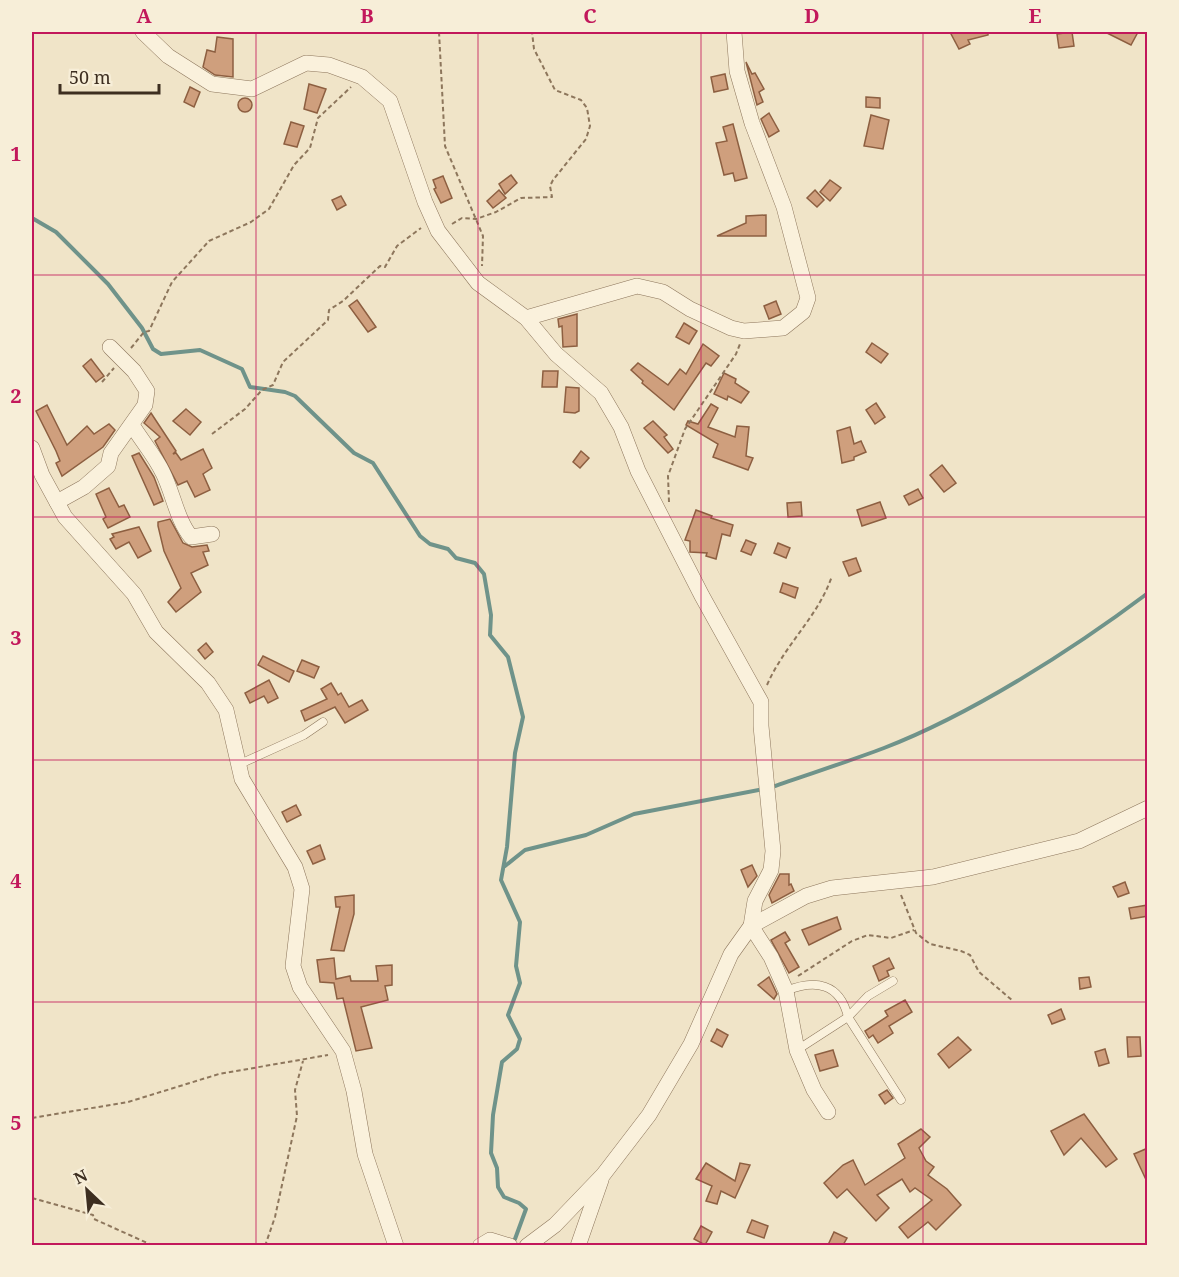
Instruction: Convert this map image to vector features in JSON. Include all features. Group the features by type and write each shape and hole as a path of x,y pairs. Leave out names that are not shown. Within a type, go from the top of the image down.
{"street":[{"path":"142,32 168,56 212,84 252,89 306,63 330,65 362,77 390,101 424,202 438,231 478,283 526,318 556,354 601,393 621,427 638,471 663,515 702,596 761,702 761,726 773,851 771,870 755,901 752,926 771,957 785,989 797,1050 814,1090 828,1112"},
{"path":"526,318 638,286 663,292 690,309 731,328 744,331 783,328 803,312 808,298 784,207 752,123 737,71 734,32"},
{"path":"57,502 84,487 108,466 111,453 145,405 147,392 110,347"},
{"path":"132,425 162,471 178,506 183,527 191,537 212,534"},
{"path":"32,448 65,517 134,594 156,632 208,683 226,710 242,779 296,867 302,889 293,966 300,987 343,1051 354,1091 365,1154 396,1245"},
{"path":"527,1245 555,1225 603,1174 649,1115 685,1054 710,1005 731,954 752,926 787,905 832,888 933,877 1079,841 1148,808"},
{"path":"578,1245 603,1174"},
{"path":"480,1245 490,1240 510,1245"}],"lane":[{"path":"240,764 304,735 323,722"},
{"path":"797,1050 848,1017 868,996 893,981"},
{"path":"785,989 804,984 823,986 836,992 846,1008 848,1017 901,1100"}],"path":[{"path":"439,32 445,146 483,236 478,283"},
{"path":"212,434 245,409 262,390 273,385 284,362 328,321 329,309 344,301 380,266 385,267 397,246 415,230 422,227 438,231 462,218 476,219 521,198 548,199 552,197 550,186 553,180 586,140 590,126 587,108 581,100 555,90 534,49 532,32"},
{"path":"102,382 144,332 150,331 172,282 209,242 251,222 269,209 294,165 310,148 318,118 362,77"},
{"path":"663,515 671,498 668,476 685,429 736,354 744,331"},
{"path":"761,702 779,658 808,623 827,592 832,576"},
{"path":"897,881 906,914 914,930 930,944 970,955 979,972 1013,1001"},
{"path":"785,989 852,941 868,935 891,938 914,930"},
{"path":"32,1118 128,1102 219,1074 303,1061 343,1051"},
{"path":"265,1245 275,1216 297,1116 295,1090 303,1061"},
{"path":"32,1198 93,1215 94,1219 154,1245"}],"building":[{"path":"950,32 988,32 988,35 968,40 970,44 959,49"},
{"path":"1072,32 1074,46 1059,48 1057,34"},
{"path":"1105,32 1138,32 1131,45"},
{"path":"217,37 233,39 233,77 215,75 203,67 207,50 215,52"},
{"path":"746,62 764,89 759,92 763,102 757,105"},
{"path":"725,74 728,89 714,92 711,77"},
{"path":"309,84 326,89 317,113 304,109"},
{"path":"190,87 200,92 194,107 184,102"},
{"path":"866,97 880,98 880,108 866,107"},
{"path":"242,98 248,98 252,105 248,112 242,112 238,108 238,102"},
{"path":"769,113 779,131 769,137 761,119"},
{"path":"871,115 889,120 883,149 864,146"},
{"path":"291,122 304,126 297,147 284,144"},
{"path":"733,124 747,178 735,181 733,173 724,175 716,143 727,141 723,127"},
{"path":"511,175 517,183 505,194 499,184"},
{"path":"443,176 452,198 441,203 434,189 436,188 433,180"},
{"path":"830,180 841,188 830,201 820,192"},
{"path":"499,190 506,198 493,208 487,201"},
{"path":"815,190 824,200 817,207 807,198"},
{"path":"341,196 346,205 337,210 332,200"},
{"path":"766,215 766,236 717,236 746,223 746,216"},
{"path":"357,300 376,327 368,332 349,306"},
{"path":"776,301 781,314 769,319 764,306"},
{"path":"577,314 577,346 563,347 562,326 559,327 558,319"},
{"path":"684,323 697,331 689,344 676,337"},
{"path":"872,343 888,354 881,363 866,352"},
{"path":"703,344 719,356 711,366 706,363 674,410 642,383 643,381 631,370 638,363 668,385 680,369 686,374"},
{"path":"91,359 104,376 96,382 83,366"},
{"path":"543,371 558,371 557,387 542,387"},
{"path":"724,373 736,379 735,383 749,392 741,403 728,396 727,400 714,394"},
{"path":"566,387 579,388 579,411 575,413 564,412"},
{"path":"876,403 885,417 875,424 866,410"},
{"path":"711,404 718,408 708,427 735,437 737,426 749,427 746,456 753,458 748,470 713,457 718,444 686,425 688,421 698,424"},
{"path":"47,405 67,445 87,426 94,434 109,424 115,430 103,447 62,476 56,463 60,461 56,451 36,411"},
{"path":"186,409 201,422 190,435 173,421"},
{"path":"151,413 176,451 173,454 176,453 181,460 203,449 212,468 203,474 210,490 195,497 187,481 178,485 155,441 160,437 144,423"},
{"path":"653,421 667,435 664,437 673,449 668,453 644,428"},
{"path":"850,427 854,444 861,441 866,452 854,457 854,460 842,463 837,431"},
{"path":"581,451 589,458 580,468 573,462"},
{"path":"139,453 154,477 163,501 154,505 132,456"},
{"path":"942,465 956,483 944,492 930,475"},
{"path":"109,488 119,507 124,505 130,517 108,528 96,494"},
{"path":"918,489 923,498 909,505 904,496"},
{"path":"801,502 802,516 788,517 787,503"},
{"path":"880,502 886,518 862,526 857,510"},
{"path":"696,510 733,525 730,536 722,534 716,559 706,556 707,553 690,552 690,541 685,540"},
{"path":"170,519 183,543 192,547 207,545 209,551 203,552 208,565 191,573 201,592 176,612 168,602 181,588 164,551 158,526 158,522"},
{"path":"139,527 151,551 138,558 129,542 116,549 110,539 114,537 112,534"},
{"path":"746,540 756,544 751,555 741,551"},
{"path":"778,543 790,548 786,558 774,553"},
{"path":"856,558 861,571 849,576 843,562"},
{"path":"783,583 798,588 795,598 780,592"},
{"path":"206,643 213,652 205,659 198,650"},
{"path":"263,656 294,671 289,682 258,665"},
{"path":"302,660 319,667 314,678 297,671"},
{"path":"269,680 278,698 268,703 264,696 250,703 245,693"},
{"path":"331,683 338,695 341,693 349,707 362,700 368,710 345,723 335,707 305,721 301,711 327,699 321,689"},
{"path":"296,805 301,815 287,822 282,812"},
{"path":"320,845 325,859 313,864 307,851"},
{"path":"752,865 757,876 748,887 741,870"},
{"path":"780,874 789,874 789,885 791,884 794,891 772,903 769,895"},
{"path":"1125,882 1129,893 1118,897 1113,887"},
{"path":"354,895 354,914 344,951 331,950 340,907 336,907 335,897"},
{"path":"1148,905 1148,916 1131,919 1129,908"},
{"path":"837,917 841,929 809,945 802,930"},
{"path":"785,932 790,940 785,943 799,967 789,973 771,940"},
{"path":"334,958 336,979 350,976 351,981 378,981 376,966 392,965 392,985 385,986 388,1000 361,1007 372,1048 356,1051 343,998 337,999 334,983 320,982 317,960"},
{"path":"889,958 894,968 887,971 889,976 879,981 873,966"},
{"path":"769,977 777,994 774,999 758,985"},
{"path":"1089,977 1091,987 1080,989 1079,978"},
{"path":"905,1000 912,1012 889,1026 893,1033 878,1043 873,1035 869,1038 865,1031 888,1016 885,1011"},
{"path":"1061,1009 1065,1019 1052,1024 1048,1015"},
{"path":"717,1029 728,1035 722,1047 711,1041"},
{"path":"958,1037 971,1050 949,1068 938,1054"},
{"path":"1127,1037 1140,1037 1141,1056 1128,1057"},
{"path":"1105,1049 1109,1063 1099,1066 1095,1052"},
{"path":"833,1050 838,1066 820,1071 815,1055"},
{"path":"887,1090 893,1098 885,1104 879,1095"},
{"path":"1084,1114 1117,1159 1106,1167 1081,1138 1064,1155 1051,1131"},
{"path":"921,1129 930,1137 919,1148 926,1161 934,1167 928,1175 947,1189 961,1205 936,1230 928,1222 908,1238 899,1227 932,1200 915,1188 910,1192 902,1179 877,1195 889,1208 876,1221 847,1189 837,1198 824,1183 843,1165 853,1160 865,1185 905,1158 898,1144"},
{"path":"1148,1148 1148,1184 1134,1154"},
{"path":"706,1163 735,1181 740,1163 750,1165 735,1198 721,1191 717,1204 706,1201 712,1186 696,1179"},
{"path":"752,1220 768,1226 764,1238 747,1232"},
{"path":"701,1226 712,1232 705,1245 694,1239"},
{"path":"834,1232 847,1238 843,1245 828,1245"}],"waterway":[{"path":"32,218 56,232 108,284 142,328 153,349 161,354 200,350 242,369 250,387 285,392 295,396 354,453 373,463 420,536 430,544 448,549 456,558 475,563 484,574 491,615 490,635 508,657 523,717 515,753 507,847 501,880 520,922 516,966 520,983 508,1015 520,1039 517,1049 502,1062 493,1115 491,1153 497,1168 498,1187 504,1197 519,1203 526,1209 515,1239"},
{"path":"772,787 884,748 952,717 1054,658 1148,593"},
{"path":"505,866 525,850 586,835 634,814 764,789"}]}
